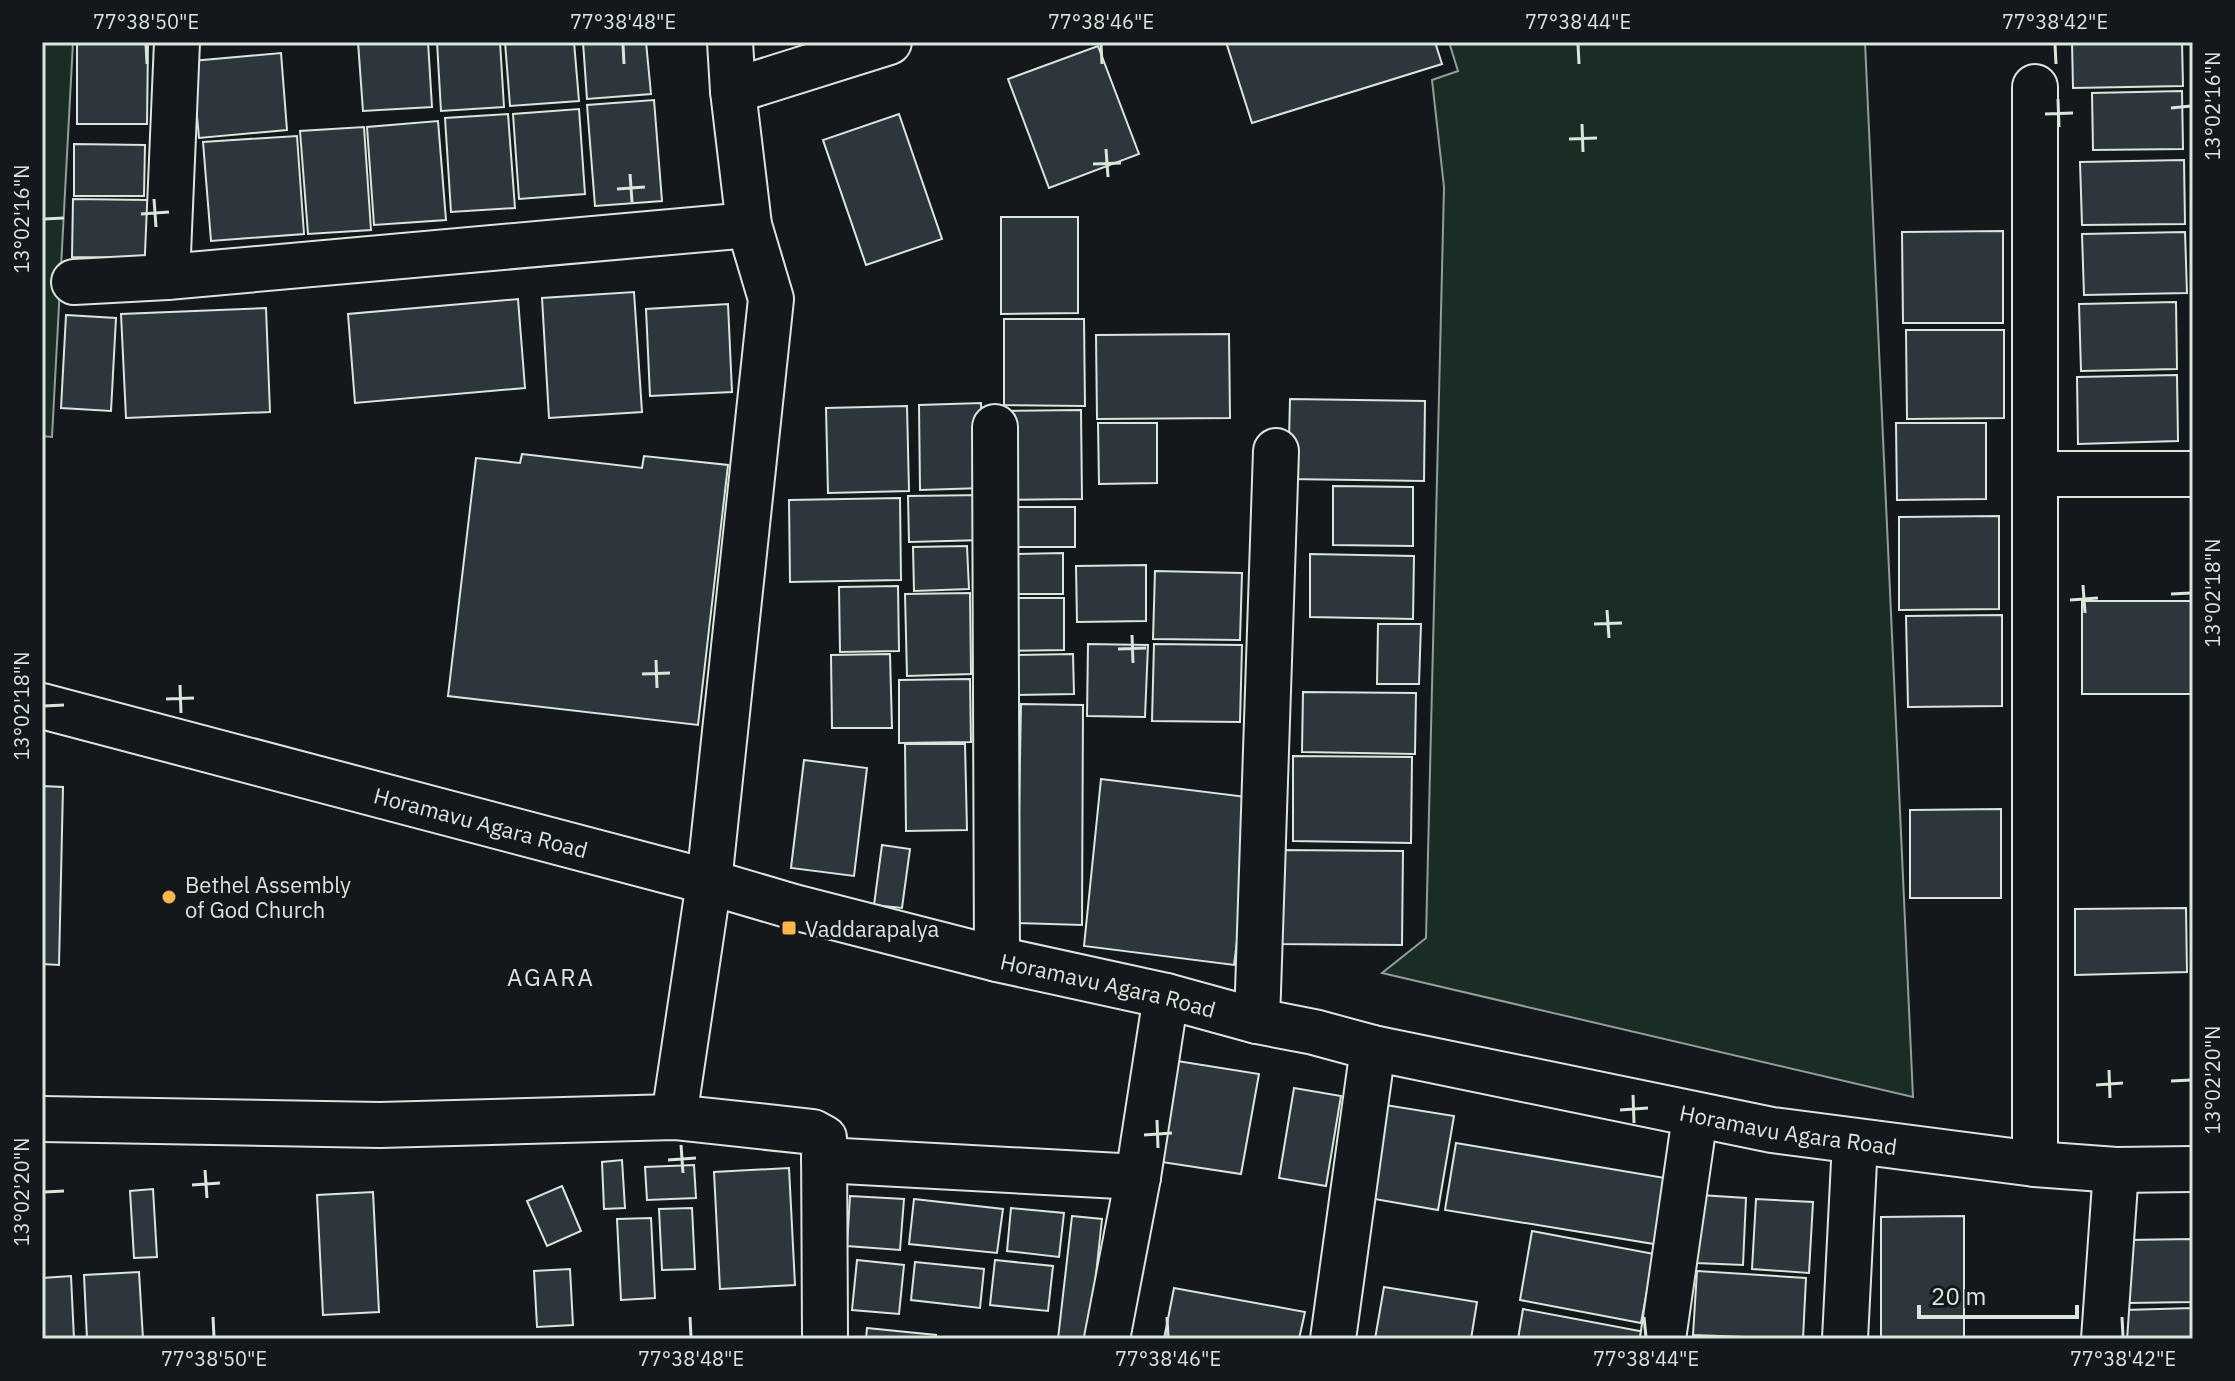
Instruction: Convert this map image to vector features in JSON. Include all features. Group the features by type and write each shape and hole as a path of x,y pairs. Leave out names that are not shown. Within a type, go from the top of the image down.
{"street":[{"path":"167,277 177,42"},
{"path":"674,1117 709,882 771,299 749,225 730,42"},
{"path":"733,91 889,42"},
{"path":"2035,87 2035,1164"},
{"path":"74,282 167,277 749,225"},
{"path":"995,427 997,959"},
{"path":"1257,1021 1276,451"},
{"path":"2035,474 2193,474"},
{"name":"Horamavu Agara Road","path":"42,706 794,907 997,959 1166,996 1373,1048 1772,1130 2035,1164 2116,1170 2193,1169"},
{"path":"1107,1339 1138,1177 1166,996"},
{"path":"1333,1339 1373,1048"},
{"path":"1663,1339 1695,1116"},
{"path":"42,1119 380,1125 674,1117 813,1132 824,1138 825,1336"},
{"path":"1845,1339 1855,1142"},
{"path":"824,1160 1138,1177"},
{"path":"2104,1339 2116,1170"}],"green space":[{"path":"42,42 73,42 52,437 42,436"},
{"path":"1449,42 1865,42 1913,1097 1382,973 1426,938 1444,187 1432,80 1458,71"}],"building":[{"path":"77,42 148,42 147,124 77,124"},
{"path":"358,42 428,42 432,107 363,111"},
{"path":"437,42 500,42 504,107 441,111"},
{"path":"505,42 574,42 579,101 510,106"},
{"path":"583,42 646,42 651,94 587,99"},
{"path":"1226,42 1435,42 1442,64 1252,123"},
{"path":"2072,42 2182,42 2183,86 2073,88"},
{"path":"1098,46 1139,154 1049,188 1008,79"},
{"path":"281,53 287,130 199,138 192,61"},
{"path":"2182,91 2183,149 2093,150 2092,93"},
{"path":"654,100 662,201 595,206 587,105"},
{"path":"579,109 585,194 519,199 513,114"},
{"path":"508,114 515,208 451,212 445,118"},
{"path":"899,114 942,239 866,265 823,140"},
{"path":"438,121 446,220 374,225 367,127"},
{"path":"364,127 371,230 308,234 300,131"},
{"path":"297,136 304,234 211,241 203,142"},
{"path":"74,144 145,145 144,196 74,196"},
{"path":"2184,160 2185,224 2082,225 2080,162"},
{"path":"73,199 148,200 146,258 72,257"},
{"path":"1001,217 1078,217 1078,313 1001,314"},
{"path":"2003,231 2003,323 1903,323 1902,232"},
{"path":"2185,232 2187,293 2084,295 2082,234"},
{"path":"634,292 642,412 549,418 542,298"},
{"path":"518,299 525,388 355,403 348,314"},
{"path":"2176,302 2177,369 2081,371 2079,304"},
{"path":"728,304 732,392 650,396 646,309"},
{"path":"266,308 270,412 126,418 121,314"},
{"path":"66,315 116,318 111,411 61,408"},
{"path":"1004,319 1084,319 1085,406 1004,405"},
{"path":"1906,330 2004,330 2004,418 1907,419"},
{"path":"1229,334 1230,418 1097,419 1096,335"},
{"path":"2177,375 2178,441 2078,444 2077,377"},
{"path":"1290,399 1425,401 1424,481 1288,479"},
{"path":"981,403 983,488 920,490 919,405"},
{"path":"907,406 909,491 828,493 826,408"},
{"path":"1081,410 1082,499 1006,500 1006,411"},
{"path":"1098,423 1157,423 1157,483 1099,484"},
{"path":"1896,423 1986,423 1986,499 1897,500"},
{"path":"522,454 642,468 644,456 728,465 698,725 448,696 476,458 520,463"},
{"path":"1333,486 1413,487 1413,546 1333,545"},
{"path":"983,495 984,540 909,542 908,496"},
{"path":"900,498 901,580 790,582 789,500"},
{"path":"1018,507 1075,507 1075,547 1018,547"},
{"path":"1999,516 1999,609 1899,610 1899,517"},
{"path":"967,546 969,589 914,591 913,547"},
{"path":"1063,553 1063,594 1014,594 1013,554"},
{"path":"1310,554 1414,556 1413,619 1310,617"},
{"path":"1146,565 1146,621 1077,622 1076,566"},
{"path":"1155,571 1242,573 1240,640 1153,639"},
{"path":"898,586 899,651 840,652 839,587"},
{"path":"970,593 971,674 907,676 905,594"},
{"path":"1003,598 1064,598 1064,650 1004,651"},
{"path":"2082,601 2193,601 2193,694 2082,694"},
{"path":"2002,615 2002,706 1908,707 1906,616"},
{"path":"1378,624 1421,624 1419,684 1377,684"},
{"path":"1088,644 1148,645 1145,717 1087,716"},
{"path":"1154,644 1242,645 1240,722 1152,721"},
{"path":"890,654 892,728 832,728 831,655"},
{"path":"1073,654 1074,694 1012,695 1012,655"},
{"path":"970,679 971,742 899,743 899,680"},
{"path":"1303,692 1416,693 1415,754 1302,752"},
{"path":"1021,704 1083,705 1082,925 1017,923"},
{"path":"905,744 965,744 967,830 906,831"},
{"path":"1293,756 1412,757 1411,843 1293,841"},
{"path":"804,760 867,768 854,876 791,868"},
{"path":"1101,779 1255,798 1234,965 1084,946"},
{"path":"42,786 63,787 59,965 42,964"},
{"path":"2001,809 2001,898 1910,898 1910,810"},
{"path":"882,845 910,849 902,908 874,905"},
{"path":"1278,850 1403,851 1402,945 1277,944"},
{"path":"2186,908 2187,972 2075,975 2075,909"},
{"path":"1171,1060 1259,1074 1241,1174 1155,1161"},
{"path":"1294,1088 1341,1096 1326,1186 1279,1178"},
{"path":"1379,1104 1454,1116 1438,1210 1363,1197"},
{"path":"1456,1143 1665,1178 1654,1244 1445,1210"},
{"path":"622,1160 625,1208 604,1209 602,1162"},
{"path":"694,1165 696,1198 647,1200 645,1167"},
{"path":"789,1168 795,1285 720,1289 714,1172"},
{"path":"562,1186 581,1231 547,1246 527,1201"},
{"path":"153,1189 157,1257 134,1258 130,1191"},
{"path":"373,1192 379,1312 323,1315 317,1195"},
{"path":"1700,1195 1746,1198 1743,1265 1696,1263"},
{"path":"850,1196 904,1199 900,1250 847,1246"},
{"path":"914,1199 1003,1209 997,1253 909,1244"},
{"path":"1756,1199 1813,1202 1809,1273 1752,1269"},
{"path":"692,1208 695,1269 662,1270 659,1209"},
{"path":"1011,1208 1064,1213 1059,1257 1007,1251"},
{"path":"1072,1216 1102,1219 1089,1339 1058,1339"},
{"path":"1964,1216 1964,1339 1881,1339 1881,1217"},
{"path":"651,1218 655,1298 621,1300 617,1219"},
{"path":"1532,1231 1654,1254 1641,1323 1520,1300"},
{"path":"2193,1239 2193,1302 2128,1303 2126,1240"},
{"path":"857,1260 904,1265 899,1314 852,1310"},
{"path":"995,1260 1053,1266 1048,1311 990,1305"},
{"path":"915,1262 984,1269 980,1308 911,1300"},
{"path":"570,1269 573,1325 537,1327 534,1271"},
{"path":"1697,1271 1806,1278 1803,1339 1693,1335"},
{"path":"139,1272 143,1339 87,1339 84,1275"},
{"path":"71,1276 74,1339 42,1339 42,1278"},
{"path":"1384,1287 1477,1302 1471,1339 1375,1339"},
{"path":"1174,1288 1305,1312 1299,1339 1164,1339"},
{"path":"2193,1308 2193,1339 2124,1339 2124,1310"},
{"path":"1523,1309 1645,1332 1644,1339 1518,1339"},
{"path":"867,1328 936,1335 936,1339 866,1339"}],"place":[{"name":"Bethel Assembly of God Church","path":"169,897"},
{"name":"Vaddarapalya","path":"789,928"}],"district":[{"name":"AGARA","path":"551,977"}]}
